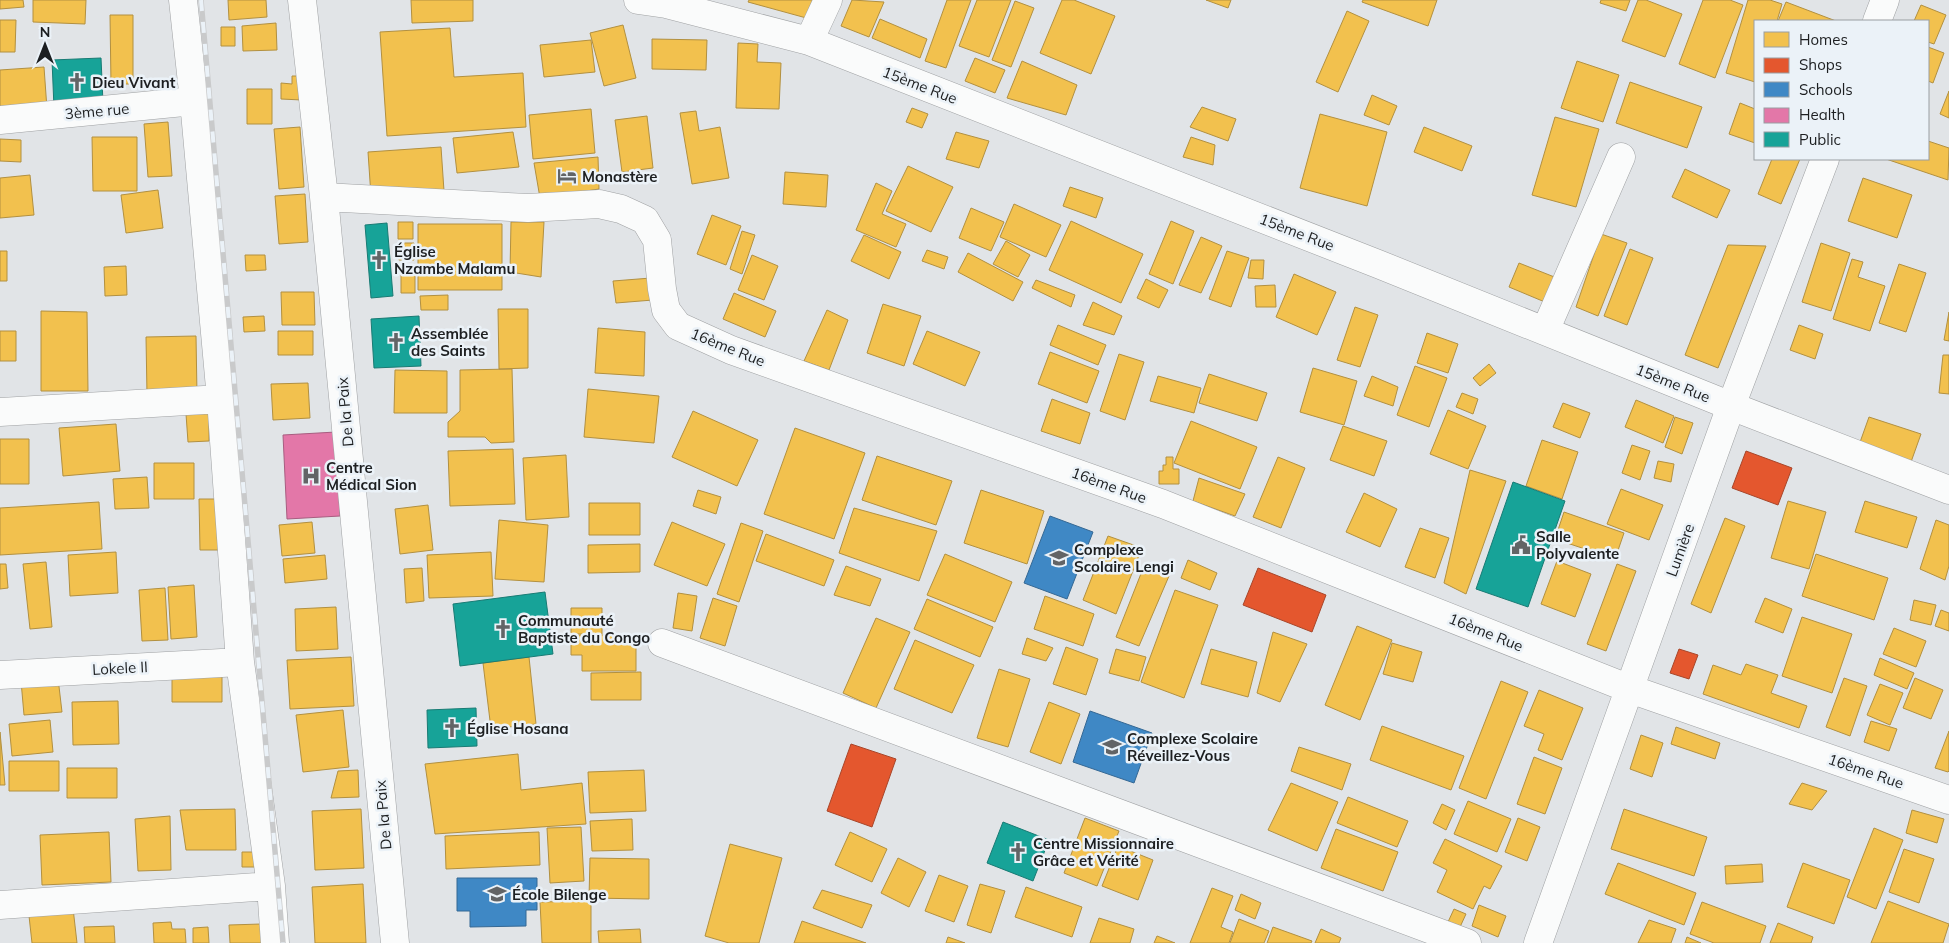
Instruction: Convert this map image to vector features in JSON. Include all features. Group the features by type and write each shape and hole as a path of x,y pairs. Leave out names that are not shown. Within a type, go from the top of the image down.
{"street":[{"path":"183,0 221,400 240,662 271,886 275,943"},
{"name":"De la Paix","path":"302,0 324,197 395,943"},
{"name":"15ème Rue","path":"638,0 666,4 809,41 1731,406 1949,490"},
{"path":"809,41 828,0"},
{"path":"1877,20 1885,0"},
{"name":"3ème rue","path":"0,120 194,101"},
{"path":"1545,331 1621,157"},
{"name":"Lumière","path":"1538,943 1731,406 1825,160"},
{"name":"16ème Rue","path":"324,197 528,208 599,204 621,209 645,220 657,240 666,310 678,326 731,350 1163,504 1630,689 1949,800"},
{"path":"0,412 221,400"},
{"path":"662,643 1467,943"},
{"name":"Lokele II","path":"0,674 240,662"},
{"path":"0,905 271,886"}],"building: Homes":[{"path":"0,0 23,0 24,7 0,9"},
{"path":"33,0 86,0 85,24 33,22"},
{"path":"228,0 266,0 267,17 229,20"},
{"path":"411,0 473,0 473,21 412,23"},
{"path":"749,0 815,0 810,19 748,2"},
{"path":"852,0 884,2 869,37 841,26"},
{"path":"947,0 971,0 946,68 925,61"},
{"path":"977,0 1011,0 989,57 959,46"},
{"path":"1062,0 1074,0 1115,16 1091,74 1040,53"},
{"path":"1206,0 1231,0 1228,8"},
{"path":"1363,0 1437,0 1428,26 1362,2"},
{"path":"1601,0 1630,0 1626,11 1600,3"},
{"path":"1638,0 1646,0 1682,14 1665,57 1622,41"},
{"path":"1703,0 1730,0 1743,5 1715,78 1679,64"},
{"path":"1748,0 1770,0 1782,4 1777,20 1754,20 1754,82 1726,73"},
{"path":"1015,1 1034,8 1011,67 992,60"},
{"path":"1786,2 1833,20 1778,20"},
{"path":"1921,5 1946,15 1934,44 1929,42 1929,20 1914,20"},
{"path":"1347,11 1369,21 1338,92 1316,82"},
{"path":"110,15 133,15 133,84 111,84"},
{"path":"880,19 927,39 920,58 872,38"},
{"path":"0,20 16,20 15,52 0,52"},
{"path":"276,23 277,50 243,51 242,26"},
{"path":"623,25 636,78 604,86 590,33"},
{"path":"221,27 235,27 235,46 221,46"},
{"path":"450,28 454,77 523,73 526,127 387,136 380,32"},
{"path":"652,39 707,40 706,70 652,69"},
{"path":"591,40 595,72 544,77 540,45"},
{"path":"738,43 758,44 757,62 781,63 779,109 736,108"},
{"path":"1929,47 1944,53 1933,83 1929,81"},
{"path":"975,58 1005,70 995,93 965,81"},
{"path":"1022,61 1077,85 1066,115 1007,98"},
{"path":"1577,61 1619,75 1603,122 1561,108"},
{"path":"44,67 47,109 0,112 0,70"},
{"path":"292,76 302,76 302,100 281,99 281,83 292,84"},
{"path":"1630,82 1702,107 1687,148 1616,123"},
{"path":"247,89 272,89 272,124 247,124"},
{"path":"1949,91 1949,118 1940,114"},
{"path":"1372,95 1397,106 1389,125 1364,115"},
{"path":"1740,103 1754,109 1754,143 1729,134"},
{"path":"1202,107 1236,119 1228,141 1190,127"},
{"path":"912,108 928,114 922,128 906,122"},
{"path":"591,109 595,153 533,159 529,115"},
{"path":"696,111 699,131 720,127 729,178 692,184 680,113"},
{"path":"1320,114 1387,132 1367,206 1300,188"},
{"path":"647,116 653,168 622,172 615,120"},
{"path":"1555,117 1599,129 1576,207 1532,195"},
{"path":"168,122 172,176 148,177 144,124"},
{"path":"300,127 304,187 279,189 274,129"},
{"path":"1424,127 1472,146 1462,171 1414,152"},
{"path":"513,132 519,167 457,173 453,138"},
{"path":"956,132 989,141 979,168 946,159"},
{"path":"92,137 137,137 137,191 93,191"},
{"path":"1191,137 1215,145 1213,165 1183,157"},
{"path":"0,139 21,140 21,162 0,161"},
{"path":"1929,141 1949,148 1948,180 1889,160 1929,160"},
{"path":"441,147 444,191 371,196 368,152"},
{"name":"Monastère","path":"598,157 599,189 540,198 534,163"},
{"path":"1772,160 1800,160 1781,204 1758,194"},
{"path":"908,166 953,187 931,232 886,211"},
{"path":"1685,169 1730,190 1717,218 1672,197"},
{"path":"785,172 828,175 826,207 783,204"},
{"path":"30,175 34,215 0,218 0,178"},
{"path":"1863,178 1912,195 1897,238 1848,221"},
{"path":"876,183 892,191 882,214 906,224 896,247 856,230"},
{"path":"1070,187 1103,198 1096,218 1063,206"},
{"path":"158,190 163,228 126,233 121,195"},
{"path":"305,194 308,242 279,244 275,196"},
{"path":"1014,204 1061,225 1046,257 1000,237"},
{"path":"971,208 1004,222 991,251 959,238"},
{"path":"712,215 741,226 726,265 697,254"},
{"path":"1071,221 1143,254 1121,303 1049,270"},
{"path":"1171,221 1194,231 1173,284 1149,274"},
{"path":"398,222 413,222 413,239 398,239"},
{"path":"511,222 544,222 541,277 510,272"},
{"path":"418,224 502,224 502,290 418,290"},
{"path":"742,231 755,235 742,274 730,269"},
{"path":"1601,234 1627,243 1598,316 1576,307"},
{"path":"864,235 901,252 889,279 851,261"},
{"path":"1201,237 1222,246 1201,293 1179,285"},
{"path":"1006,241 1030,255 1018,277 993,264"},
{"path":"399,243 414,243 414,260 399,260"},
{"path":"1821,243 1850,253 1831,311 1802,302"},
{"path":"1728,245 1766,246 1718,368 1685,355"},
{"path":"1630,249 1653,258 1627,325 1604,316"},
{"path":"927,250 948,257 944,269 922,261"},
{"path":"0,251 7,251 7,281 0,281"},
{"path":"1227,251 1249,258 1231,307 1209,299"},
{"path":"968,253 1023,282 1013,301 958,272"},
{"path":"245,255 265,255 266,270 246,271"},
{"path":"752,255 778,266 764,300 738,290"},
{"path":"1852,259 1863,262 1858,277 1885,286 1870,331 1833,319"},
{"path":"1251,260 1264,260 1263,279 1248,278"},
{"path":"1519,263 1562,280 1552,305 1509,287"},
{"path":"1899,264 1926,273 1906,332 1879,323"},
{"path":"401,265 415,266 415,293 401,293"},
{"path":"126,266 127,295 105,296 104,267"},
{"path":"1294,274 1336,292 1317,335 1276,317"},
{"path":"651,278 653,300 616,303 613,281"},
{"path":"1146,279 1168,290 1159,308 1137,298"},
{"path":"1036,280 1075,295 1071,307 1032,288"},
{"path":"1275,285 1276,307 1256,307 1255,286"},
{"path":"281,292 314,292 315,325 282,325"},
{"path":"734,293 776,311 765,337 723,319"},
{"path":"448,295 448,310 421,310 420,296"},
{"path":"1093,302 1122,316 1114,335 1083,325"},
{"path":"883,304 921,316 904,366 867,353"},
{"path":"1355,307 1378,315 1360,367 1337,360"},
{"path":"498,309 528,309 528,368 499,369"},
{"path":"827,310 848,320 829,370 804,361"},
{"path":"41,311 87,312 88,391 41,391"},
{"path":"1949,312 1949,341 1944,340"},
{"path":"264,316 265,331 244,332 243,317"},
{"path":"1058,325 1106,345 1098,365 1050,345"},
{"path":"1799,325 1823,334 1815,359 1790,350"},
{"path":"598,328 645,332 644,376 595,373"},
{"path":"0,331 16,331 16,361 0,361"},
{"path":"278,331 313,331 313,355 278,355"},
{"path":"927,331 980,352 965,386 913,364"},
{"path":"1427,333 1458,344 1448,373 1417,363"},
{"path":"196,336 197,395 147,395 146,337"},
{"path":"1050,352 1099,371 1087,403 1038,384"},
{"path":"1119,354 1144,362 1125,420 1100,411"},
{"path":"1943,355 1949,355 1949,394 1939,393"},
{"path":"1489,364 1496,373 1480,386 1473,378"},
{"path":"1415,366 1447,378 1429,427 1397,415"},
{"path":"1313,368 1357,381 1344,425 1300,412"},
{"path":"512,369 514,442 491,443 485,437 448,437 448,422 460,411 460,370"},
{"path":"395,370 447,371 447,413 394,413"},
{"path":"1209,374 1267,393 1257,421 1199,403"},
{"path":"1158,376 1201,388 1194,413 1150,401"},
{"path":"1372,376 1398,387 1393,406 1364,396"},
{"path":"308,383 310,418 273,420 271,384"},
{"path":"588,389 659,396 654,443 584,437"},
{"path":"1462,393 1478,399 1473,414 1456,407"},
{"path":"1052,399 1090,413 1080,444 1041,431"},
{"path":"1636,400 1674,416 1663,443 1625,427"},
{"path":"1563,403 1590,413 1580,438 1553,427"},
{"path":"1448,410 1486,426 1468,469 1430,454"},
{"path":"693,411 758,440 737,486 672,457"},
{"path":"209,412 209,441 188,442 186,414"},
{"path":"1675,417 1693,423 1682,454 1665,447"},
{"path":"1869,417 1921,434 1911,462 1859,445"},
{"path":"1191,421 1257,447 1240,489 1174,463"},
{"path":"116,424 120,471 63,476 59,428"},
{"path":"1343,426 1387,441 1374,476 1330,460"},
{"path":"795,428 865,453 834,539 764,514"},
{"path":"0,439 29,439 29,484 0,484"},
{"path":"1542,440 1578,452 1562,499 1526,486"},
{"path":"1632,445 1650,451 1640,480 1622,473"},
{"path":"513,449 515,504 450,506 448,451"},
{"path":"566,455 569,517 526,520 523,458"},
{"path":"877,456 952,481 936,525 862,500"},
{"path":"1166,457 1173,457 1173,469 1179,469 1179,484 1159,484 1159,471 1163,471 1163,465 1166,465"},
{"path":"1278,457 1305,468 1281,528 1253,517"},
{"path":"1658,461 1674,464 1671,482 1654,478"},
{"path":"154,463 194,463 194,499 154,499"},
{"path":"1470,470 1506,481 1466,594 1444,583"},
{"path":"147,477 149,508 115,509 113,479"},
{"path":"1199,478 1245,494 1235,516 1193,501"},
{"path":"1621,489 1663,505 1649,540 1607,524"},
{"path":"698,490 721,497 716,514 693,506"},
{"path":"981,490 1044,511 1027,564 964,543"},
{"path":"1364,493 1397,509 1380,547 1346,532"},
{"path":"199,499 224,499 224,550 200,550"},
{"path":"1788,501 1826,512 1809,569 1771,558"},
{"path":"1865,501 1917,517 1907,548 1855,532"},
{"path":"99,502 102,549 0,555 0,508"},
{"path":"589,503 640,503 640,535 589,535"},
{"path":"428,505 433,550 400,554 395,509"},
{"path":"854,508 937,531 919,581 839,553"},
{"path":"1564,512 1624,533 1615,559 1555,539"},
{"path":"1725,518 1745,526 1711,613 1691,604"},
{"path":"499,520 548,525 544,582 495,579"},
{"path":"1936,520 1949,525 1949,566 1945,580 1920,569"},
{"path":"312,522 315,553 282,556 279,525"},
{"path":"672,522 725,544 707,586 654,565"},
{"path":"741,523 763,531 739,602 717,594"},
{"path":"1420,528 1449,538 1435,578 1405,567"},
{"path":"766,534 834,560 824,586 756,561"},
{"path":"1108,536 1142,548 1116,614 1083,600"},
{"path":"640,544 640,572 588,573 588,545"},
{"path":"116,552 118,593 70,596 68,555"},
{"path":"491,552 493,596 429,598 427,555"},
{"path":"945,554 1012,582 995,622 927,595"},
{"path":"1816,554 1888,578 1874,620 1802,596"},
{"path":"325,555 327,579 285,583 283,559"},
{"path":"1188,560 1217,573 1210,590 1181,578"},
{"path":"1557,561 1591,574 1575,617 1541,604"},
{"path":"46,562 52,627 30,629 23,564"},
{"path":"0,564 6,564 8,588 0,589"},
{"path":"1617,564 1636,571 1606,651 1587,644"},
{"path":"846,566 881,579 870,606 834,595"},
{"path":"1144,566 1169,576 1139,646 1116,637"},
{"path":"422,568 424,601 406,603 404,569"},
{"path":"194,585 197,637 171,639 168,587"},
{"path":"165,588 168,640 142,641 139,590"},
{"path":"1175,590 1218,605 1184,698 1141,682"},
{"path":"678,593 697,596 692,631 673,628"},
{"path":"1045,596 1094,614 1083,646 1034,629"},
{"path":"713,598 737,606 725,646 700,638"},
{"path":"1765,598 1792,609 1783,633 1755,622"},
{"path":"927,599 993,627 980,657 914,629"},
{"path":"1914,600 1936,605 1931,625 1910,620"},
{"path":"336,607 338,649 296,651 295,609"},
{"path":"571,608 602,608 602,634 571,634"},
{"path":"1941,610 1949,613 1949,631 1935,626"},
{"path":"1802,617 1852,634 1832,693 1782,676"},
{"path":"876,618 910,632 876,708 843,693"},
{"path":"1357,626 1392,640 1360,720 1325,705"},
{"path":"1894,628 1926,641 1916,667 1883,654"},
{"path":"1273,632 1307,644 1280,702 1257,693"},
{"path":"571,635 636,635 636,671 582,671 582,655 571,655"},
{"path":"1027,638 1053,648 1046,661 1022,654"},
{"path":"915,640 974,665 952,713 894,689"},
{"path":"1392,643 1422,652 1413,682 1383,674"},
{"path":"1066,647 1098,659 1086,695 1053,684"},
{"path":"1116,649 1146,657 1139,681 1109,673"},
{"path":"1211,649 1257,662 1248,697 1201,684"},
{"path":"351,657 354,706 290,709 287,660"},
{"path":"529,657 536,724 491,729 483,663"},
{"path":"1880,658 1914,673 1907,689 1874,675"},
{"path":"1746,664 1778,675 1771,693 1807,706 1799,728 1703,694 1713,665 1741,675"},
{"path":"999,669 1030,679 1008,747 977,738"},
{"path":"172,672 222,672 222,702 172,702"},
{"path":"641,672 641,700 591,700 591,673"},
{"path":"58,678 62,712 24,715 21,681"},
{"path":"1844,678 1867,686 1850,736 1826,727"},
{"path":"1915,678 1943,690 1931,719 1903,708"},
{"path":"1501,681 1528,692 1486,799 1459,788"},
{"path":"1880,684 1903,693 1890,725 1867,715"},
{"path":"1539,690 1583,708 1562,760 1538,750 1544,734 1524,726"},
{"path":"118,701 119,744 73,745 72,702"},
{"path":"1049,702 1080,714 1061,764 1030,752"},
{"path":"343,710 349,767 303,772 296,715"},
{"path":"50,720 53,752 12,756 9,724"},
{"path":"1871,721 1897,729 1889,751 1864,742"},
{"path":"1382,726 1464,756 1451,790 1370,760"},
{"path":"1676,727 1720,743 1715,759 1671,744"},
{"path":"1949,731 1949,771 1948,772 1935,768"},
{"path":"0,732 5,785 0,785"},
{"path":"1641,735 1663,743 1652,777 1630,769"},
{"path":"1299,747 1351,764 1342,790 1291,771"},
{"path":"518,754 521,790 582,783 586,824 435,834 425,764"},
{"path":"1534,757 1562,768 1545,814 1517,804"},
{"path":"9,761 59,761 59,791 9,791"},
{"path":"67,768 117,768 117,798 67,798"},
{"path":"358,770 359,797 331,798 338,771"},
{"path":"644,770 646,811 590,813 588,772"},
{"path":"1291,783 1338,802 1317,851 1268,830"},
{"path":"1802,783 1827,791 1812,810 1789,804"},
{"path":"1348,797 1408,821 1397,847 1337,823"},
{"path":"1468,801 1511,819 1497,852 1454,834"},
{"path":"1442,804 1455,810 1446,830 1433,823"},
{"path":"235,809 236,850 186,850 180,810"},
{"path":"361,809 364,868 315,870 312,811"},
{"path":"1624,809 1707,837 1694,876 1611,849"},
{"path":"1912,810 1944,819 1937,843 1906,833"},
{"path":"170,816 171,870 138,871 135,819"},
{"path":"1085,818 1119,831 1097,886 1064,873"},
{"path":"1518,818 1540,827 1527,861 1505,852"},
{"path":"632,819 633,850 592,851 590,821"},
{"path":"581,827 584,881 550,883 547,828"},
{"path":"1874,828 1903,840 1876,909 1847,897"},
{"path":"1336,829 1398,852 1383,891 1321,868"},
{"path":"109,832 111,882 42,885 40,835"},
{"path":"539,832 540,865 446,869 445,836"},
{"path":"850,832 887,849 872,882 835,865"},
{"path":"1445,839 1502,866 1490,889 1484,886 1473,909 1437,892 1447,870 1433,863"},
{"path":"730,844 782,858 759,943 729,943 705,936"},
{"path":"1118,846 1153,860 1138,900 1102,886"},
{"path":"1904,849 1934,859 1919,903 1889,892"},
{"path":"242,852 256,852 256,867 242,867"},
{"path":"590,858 649,859 649,899 589,898"},
{"path":"898,858 926,872 909,907 881,893"},
{"path":"1618,863 1696,893 1684,925 1605,894"},
{"path":"1803,863 1850,880 1834,924 1787,907"},
{"path":"1762,864 1763,882 1726,884 1725,866"},
{"path":"939,875 968,886 954,922 925,911"},
{"path":"363,884 366,943 315,943 312,887"},
{"path":"980,884 1005,891 991,933 967,925"},
{"path":"1026,887 1082,907 1072,937 1015,917"},
{"path":"1212,888 1233,896 1221,927 1233,932 1229,943 1190,943"},
{"path":"822,890 872,905 862,928 813,908"},
{"path":"1241,894 1261,903 1255,919 1235,910"},
{"path":"591,901 591,943 542,943 540,902"},
{"path":"1888,901 1949,924 1943,943 1871,943"},
{"path":"1702,902 1766,926 1760,943 1714,943 1690,934"},
{"path":"1479,905 1506,916 1498,937 1472,926"},
{"path":"73,908 77,943 32,943 29,916"},
{"path":"1454,909 1466,914 1460,927 1448,922"},
{"path":"1099,918 1134,929 1130,943 1090,943"},
{"path":"1239,919 1269,931 1264,943 1230,943"},
{"path":"1649,920 1676,929 1671,943 1638,943"},
{"path":"802,921 866,943 794,943"},
{"path":"171,922 172,929 185,929 186,943 154,943 153,923"},
{"path":"1778,923 1813,937 1811,943 1770,943"},
{"path":"261,924 262,943 230,943 229,925"},
{"path":"114,926 115,943 85,943 84,927"},
{"path":"208,927 209,943 193,943 193,928"},
{"path":"1273,927 1312,941 1311,943 1267,943"},
{"path":"640,929 641,943 599,943 598,931"},
{"path":"1321,929 1341,938 1339,943 1315,943"},
{"path":"1157,936 1175,943 1154,943"},
{"path":"948,937 965,943 946,943"},
{"path":"1687,937 1701,943 1685,943"}],"building: Shops":[{"path":"1746,451 1792,468 1778,505 1732,488"},
{"path":"1258,568 1326,595 1312,632 1243,605"},
{"path":"1679,649 1698,655 1689,679 1670,673"},
{"path":"851,744 896,759 872,827 827,811"}],"building: Schools":[{"name":"Complexe Scolaire Lengi","path":"1050,516 1093,532 1067,599 1024,583"},
{"name":"Complexe Scolaire Réveillez-Vous","path":"1090,711 1152,733 1134,783 1073,762"},
{"name":"École Bilenge","path":"457,878 537,878 537,910 526,910 526,926 470,927 470,911 457,911"}],"building: Health":[{"name":"Centre Médical Sion","path":"336,432 340,516 287,519 283,435"}],"building: Public":[{"name":"Dieu Vivant","path":"101,58 103,103 54,108 52,60"},
{"name":"Église Nzambe Malamu","path":"387,223 393,296 371,298 365,225"},
{"name":"Assemblée des Saints","path":"419,316 421,366 374,368 371,319"},
{"name":"Salle Polyvalente","path":"1513,482 1565,501 1528,607 1476,589"},
{"name":"Communauté Baptiste du Congo","path":"545,592 553,654 460,666 453,604"},
{"name":"Église Hosana","path":"476,708 477,746 428,748 427,710"},
{"name":"Centre Missionnaire Grâce et Vérité","path":"1003,822 1049,840 1033,881 987,863"}],"railway":[{"path":"201,0 283,943"}],"place":[{"name":"Dieu Vivant","path":"77,82"},
{"name":"Monastère","path":"567,176"},
{"name":"Église Nzambe Malamu","path":"379,260"},
{"name":"Assemblée des Saints","path":"396,342"},
{"name":"Centre Médical Sion","path":"311,476"},
{"name":"Salle Polyvalente","path":"1521,545"},
{"name":"Complexe Scolaire Lengi","path":"1059,558"},
{"name":"Communauté Baptiste du Congo","path":"503,629"},
{"name":"Église Hosana","path":"452,728"},
{"name":"Complexe Scolaire Réveillez-Vous","path":"1112,747"},
{"name":"Centre Missionnaire Grâce et Vérité","path":"1018,852"},
{"name":"École Bilenge","path":"497,894"}]}
